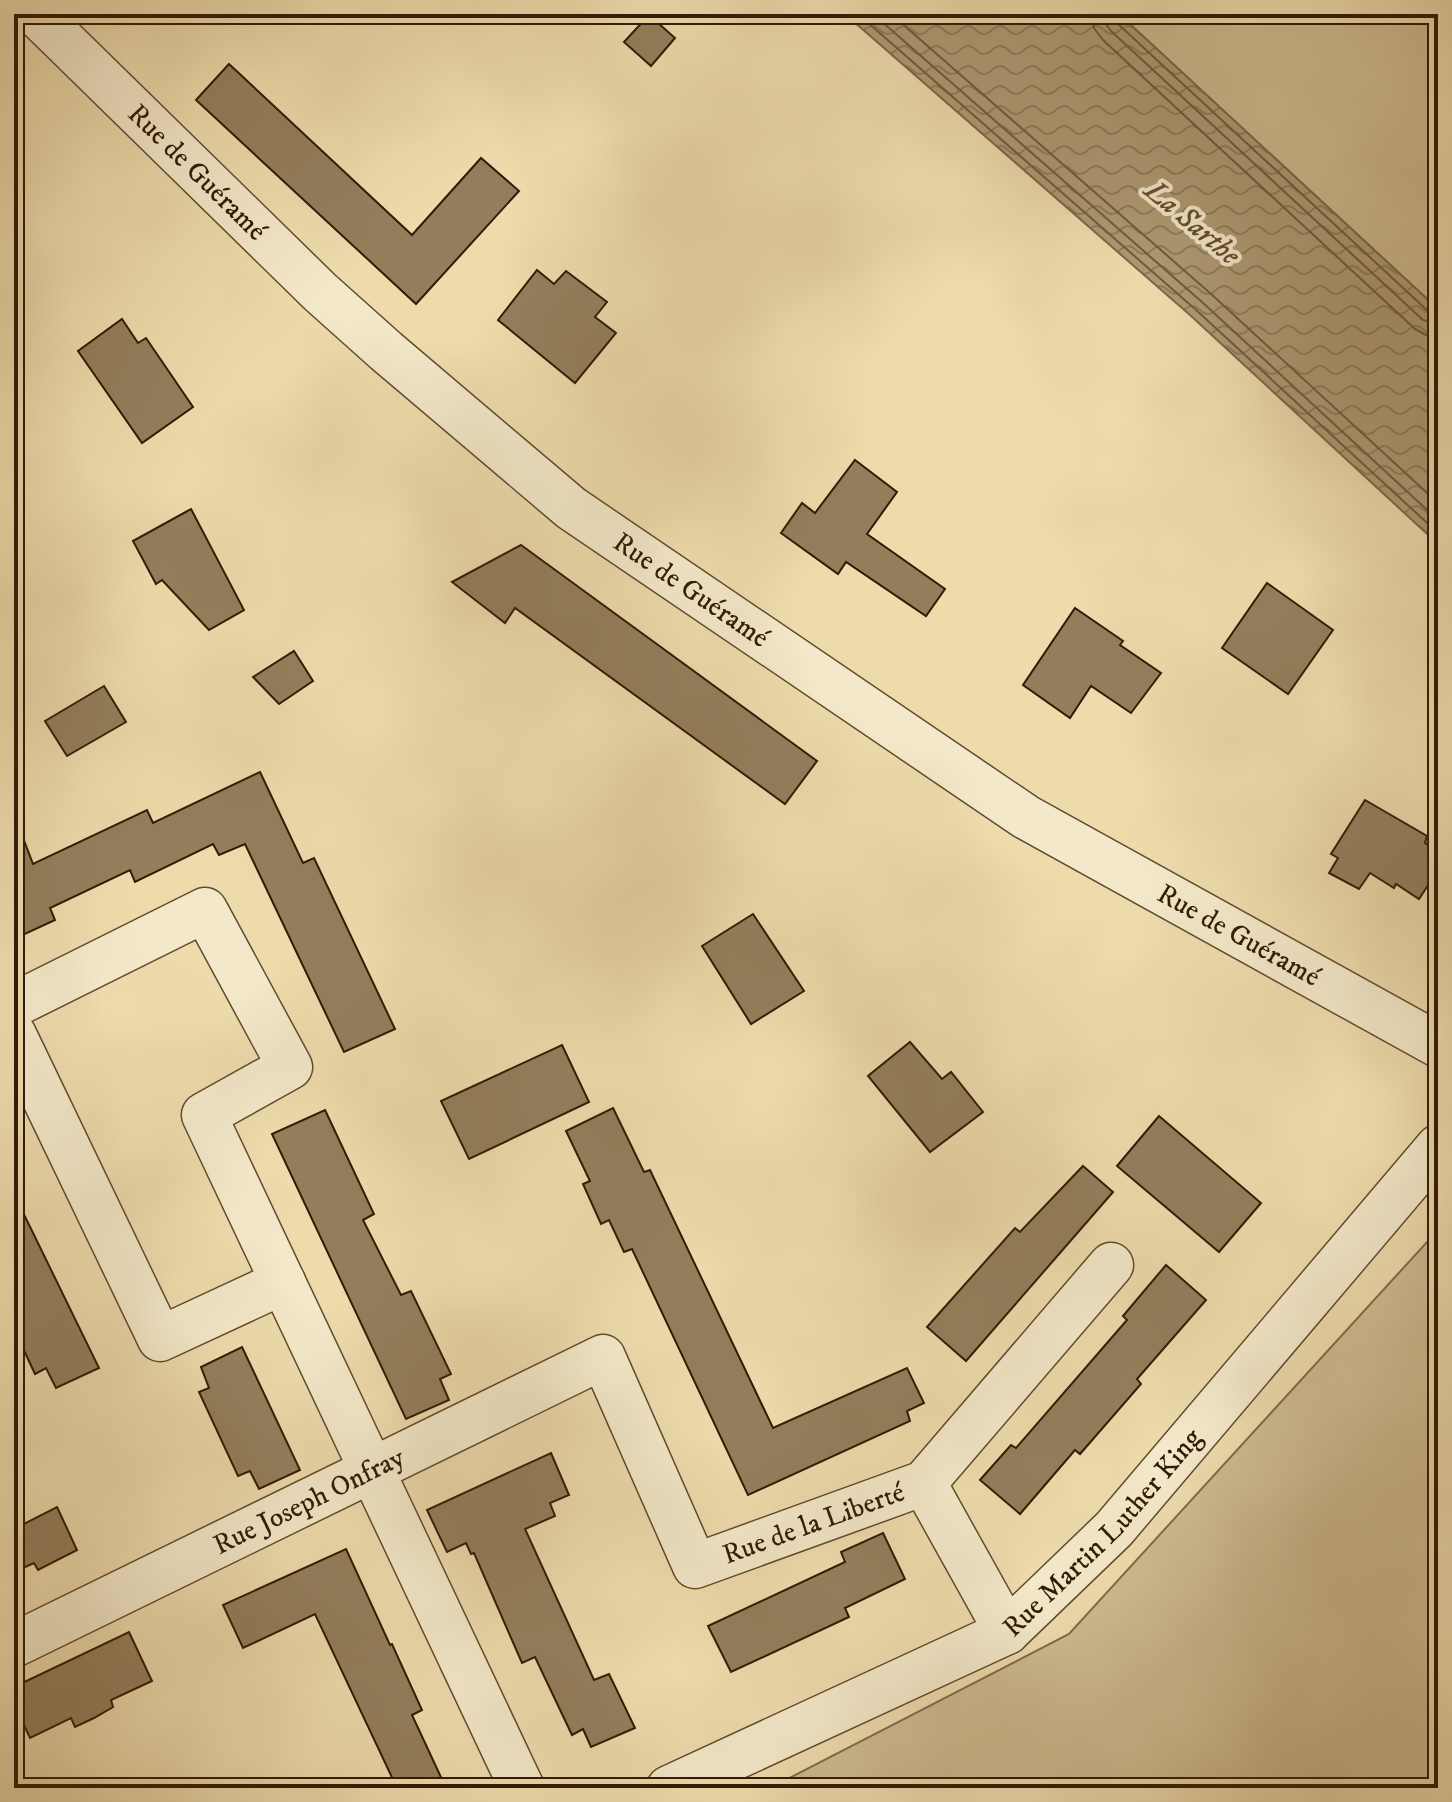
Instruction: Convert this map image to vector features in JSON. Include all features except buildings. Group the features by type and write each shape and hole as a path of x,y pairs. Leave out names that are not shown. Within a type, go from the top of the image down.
{"street":[{"name":"Rue de Guéramé","path":"36,14 331,302 571,508 1026,817 1438,1045"},
{"path":"14,1005 205,910 290,1067 204,1115 522,1788"},
{"path":"14,1035 160,1339 283,1282"},
{"name":"Rue Martin Luther King","path":"669,1788 1007,1632 1114,1529 1438,1147"},
{"name":"Rue de la Liberté","path":"603,1357 695,1566 924,1483 1111,1265"},
{"name":"Rue Joseph Onfray","path":"14,1645 603,1357"},
{"path":"924,1483 1007,1632"}],"shaded area":[{"path":"1119,14 1438,14 1438,309"},
{"path":"1438,1230 1438,1788 770,1788 1069,1634"}],"water":[{"name":"La Sarthe","path":"845,14 1119,14 1438,309 1438,544 1190,315"}]}
